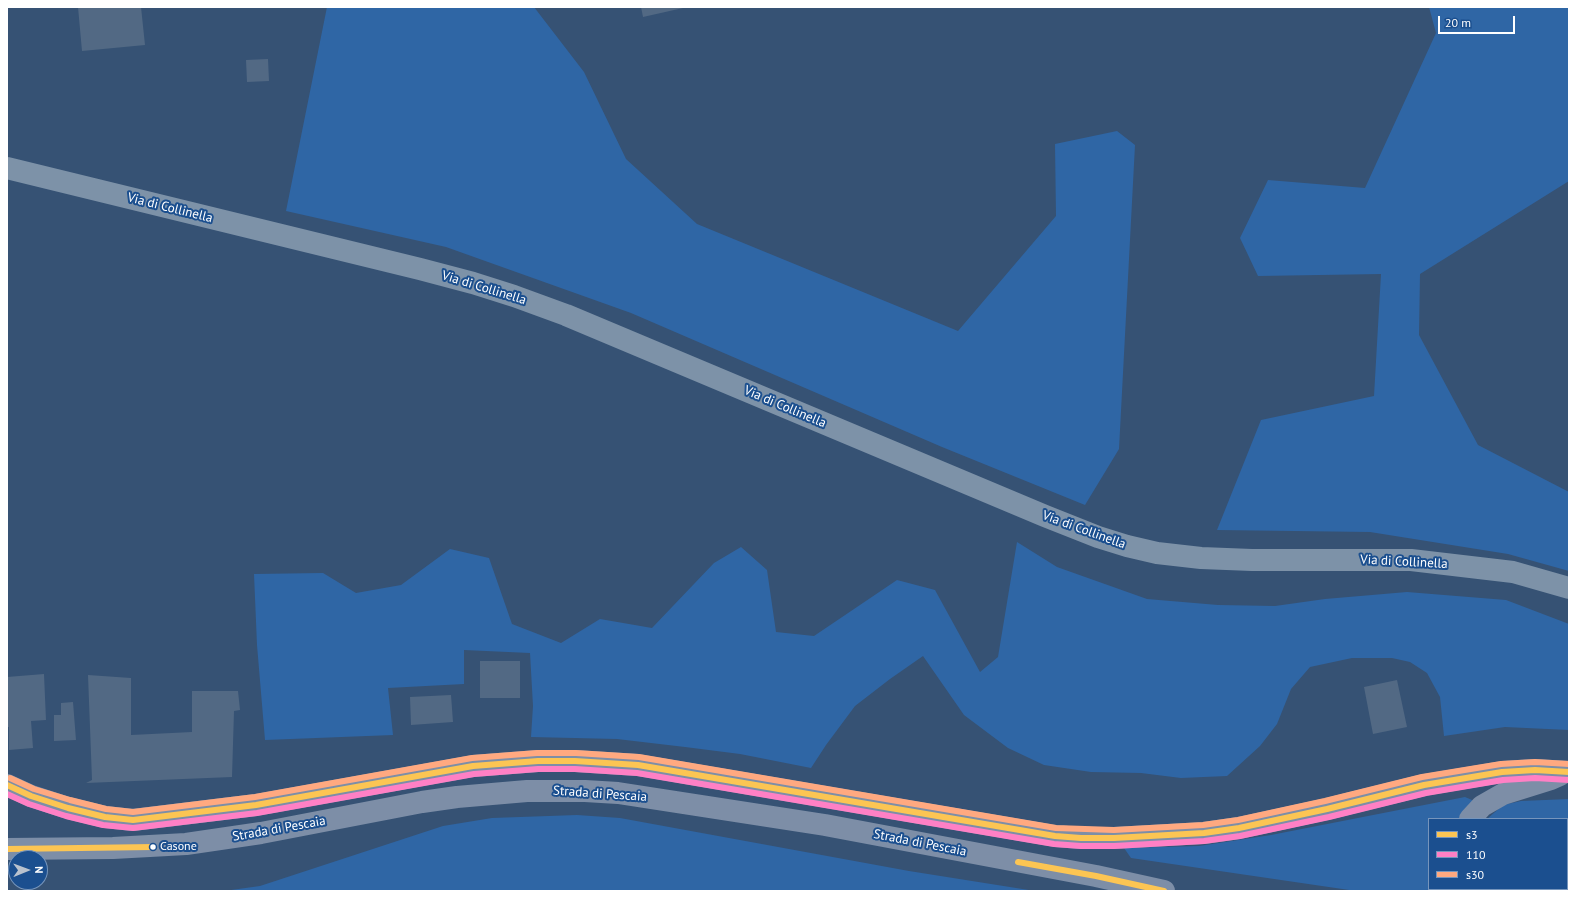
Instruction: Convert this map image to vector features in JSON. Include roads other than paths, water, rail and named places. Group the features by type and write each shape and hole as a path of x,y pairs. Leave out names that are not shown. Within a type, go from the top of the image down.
{"main road":[{"path":"7,786 31,796 104,818 133,820 256,805 473,766 538,761 575,761 638,765 1014,830 1081,838 1152,837 1204,833 1239,828 1327,809 1424,785 1464,778 1519,770 1568,772"},
{"path":"1471,818 1482,806 1503,794 1568,772"},
{"name":"Strada di Pescaia","path":"7,849 113,848 186,844 261,834 422,802 458,797 527,791 585,791 618,793 825,825 1096,876 1164,891"}],"street":[{"name":"Via di Collinella","path":"7,168 426,271 473,283 514,296 566,315 1045,516 1127,546 1157,553 1201,558 1252,560 1411,560 1513,572 1569,588"}],"place":[{"name":"Casone","path":"153,847"}]}
